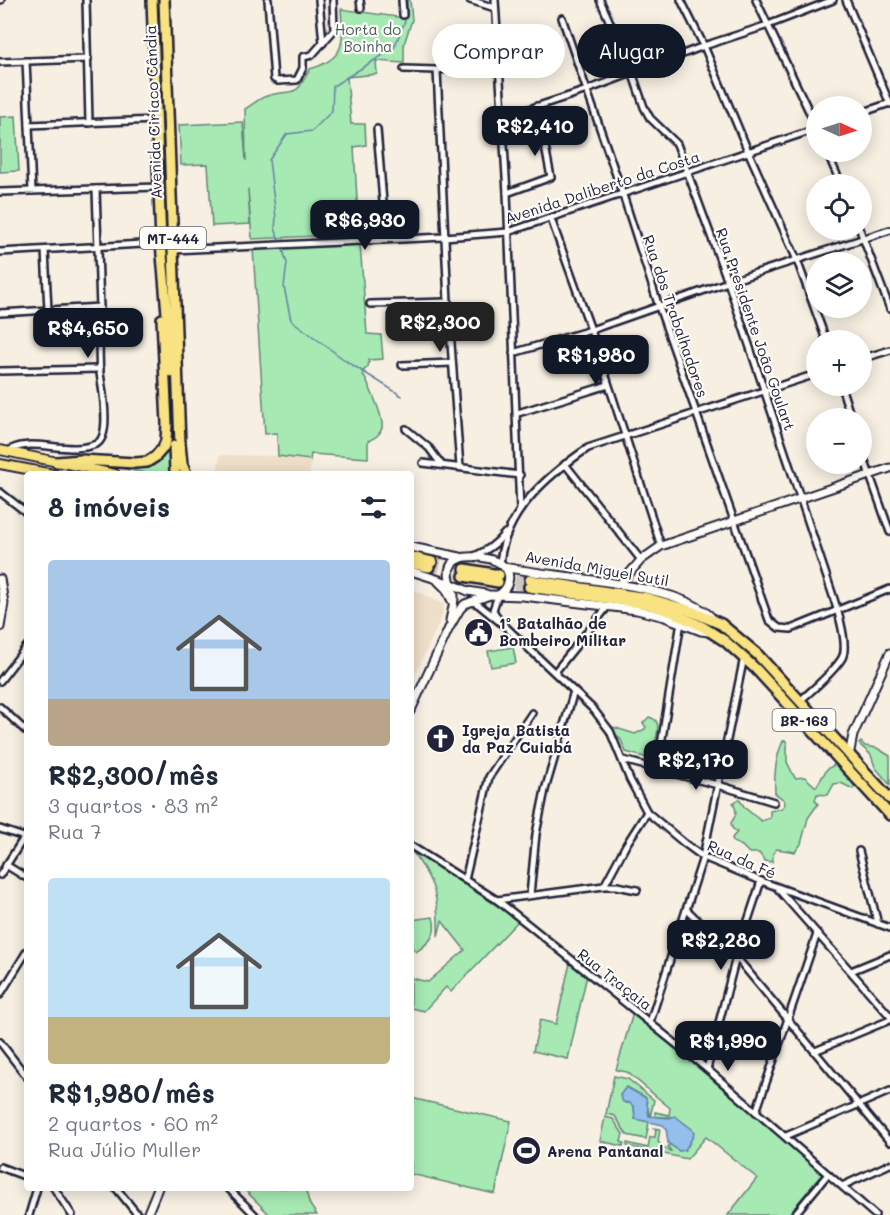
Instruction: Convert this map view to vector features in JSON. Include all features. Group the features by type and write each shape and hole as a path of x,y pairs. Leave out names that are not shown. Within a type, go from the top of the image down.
{"highway":[{"name":"Avenida Ciríaco Cândia","path":"152,0 162,256"},
{"name":"Avenida Ciríaco Cândia","path":"164,0 180,455 185,471"},
{"name":"MT-444","path":"57,462 81,460 143,463 155,457 163,448 166,441 166,424 160,297 162,256"},
{"path":"162,256 172,367 175,471"},
{"path":"414,558 431,565 414,563"},
{"path":"465,572 501,572"},
{"name":"BR-163","path":"715,621 647,598 529,584 647,604 672,612 711,632 744,657 890,815"},
{"name":"Avenida Miguel Sutil","path":"715,621 757,654 890,799"}],"main road":[{"path":"4,451 100,471"},
{"path":"0,464 37,471"}],"street":[{"path":"86,0 89,123"},
{"path":"268,0 276,89"},
{"path":"318,0 323,43"},
{"path":"275,81 297,80 303,68 303,57 312,55 335,28 333,0"},
{"path":"360,0 361,8"},
{"path":"402,0 403,15"},
{"path":"470,0 495,8"},
{"path":"495,0 496,24"},
{"name":"Rua Presidente João Goulart","path":"600,0 611,24"},
{"path":"681,0 704,46 797,260 822,330"},
{"path":"756,0 806,107"},
{"path":"686,52 768,26 833,0"},
{"path":"846,0 890,104 872,110"},
{"name":"Rua dos Trabalhadores","path":"562,18 659,307 769,620 779,628 791,629 836,612"},
{"path":"0,62 87,59"},
{"path":"26,61 32,191"},
{"path":"404,69 432,70"},
{"path":"437,78 444,237 460,467"},
{"path":"500,78 518,413 520,510"},
{"path":"502,118 617,78"},
{"name":"Rua Presidente João Goulart","path":"634,78 650,118 677,144 688,172 765,390 842,626 845,651 841,660 800,702"},
{"path":"507,193 551,177 537,105"},
{"path":"29,125 156,120"},
{"path":"377,129 386,238"},
{"name":"Avenida Daliberto da Costa","path":"173,250 508,232 806,131"},
{"path":"0,192 158,187"},
{"path":"4,451 21,444 74,448 98,443 104,436 105,420 100,369 96,189"},
{"path":"551,219 591,330 661,546"},
{"path":"872,236 890,230"},
{"path":"513,353 591,330 728,282 861,240"},
{"path":"864,240 890,309"},
{"path":"0,252 161,243"},
{"path":"45,250 48,310"},
{"path":"370,304 448,302"},
{"path":"0,313 100,307"},
{"path":"872,356 890,350"},
{"path":"402,365 452,363"},
{"path":"0,371 100,369"},
{"path":"414,703 448,628 460,609 471,602 505,590 508,585 508,573 501,572 503,545 512,525 520,510 538,488 565,464 588,448 806,377"},
{"path":"518,413 608,385"},
{"path":"406,429 429,448 441,464"},
{"path":"44,459 54,448"},
{"path":"423,463 520,475"},
{"path":"565,464 641,560"},
{"path":"620,584 641,560 661,546 890,468"},
{"path":"869,476 890,532"},
{"path":"0,492 24,511"},
{"path":"471,557 498,542 512,525"},
{"path":"414,548 442,555 462,557"},
{"path":"448,628 453,604 450,568 462,557"},
{"name":"Avenida Miguel Sutil","path":"462,557 471,557 501,572 528,572 620,584 670,595 707,613 715,621"},
{"path":"414,572 468,591 645,612 681,622 701,631 711,632"},
{"path":"627,576 630,586"},
{"path":"434,578 446,589 453,604"},
{"path":"0,579 4,603 0,627"},
{"path":"836,612 890,589"},
{"name":"Rua da Fé","path":"494,595 494,610 506,627"},
{"name":"Rua da Fé","path":"471,602 479,605 506,627 594,710 610,731 630,780 647,812 684,843 703,857 761,881 890,928"},
{"path":"555,672 608,606"},
{"path":"657,769 681,622"},
{"path":"0,681 24,650"},
{"path":"849,756 853,735 890,653"},
{"path":"650,1023 703,857 744,657"},
{"path":"530,895 545,790 574,691"},
{"path":"0,707 24,729"},
{"path":"465,880 489,777 532,713"},
{"path":"841,747 853,735"},
{"path":"623,760 774,802"},
{"path":"604,886 647,812"},
{"path":"0,829 24,835"},
{"path":"0,875 24,837"},
{"name":"Rua Traçaia","path":"414,848 496,900 707,1069 875,1215"},
{"path":"859,851 878,924"},
{"path":"6,865 24,876"},
{"path":"707,1069 736,957 761,881"},
{"path":"496,900 604,886 637,890"},
{"path":"777,887 890,1016"},
{"path":"686,909 736,957 890,1142"},
{"path":"756,1112 817,934"},
{"path":"851,971 890,955"},
{"path":"0,995 24,956"},
{"path":"815,1051 890,1020"},
{"path":"0,1042 24,1073"},
{"path":"786,1136 890,1091"},
{"path":"842,1186 890,1164"},
{"path":"0,1167 24,1176"},
{"path":"794,1215 828,1174"},
{"path":"29,1215 36,1191"},
{"path":"56,1191 72,1215"},
{"path":"118,1191 138,1215"},
{"path":"147,1215 157,1191"},
{"path":"231,1191 255,1215"}],"shaded area":[{"path":"220,455 278,456 312,460 310,471 217,471"},
{"path":"414,590 444,605 441,619 414,677"}],"green space":[{"name":"Horta do Boinha","path":"405,0 410,0 412,20 404,44 404,63 376,61 377,74 347,77 351,124 365,124 366,145 354,147 359,234 252,239 248,189 250,224 212,226 208,164 181,165 179,125 243,122 246,161 245,109 267,96 295,91 310,69 331,60 337,54 342,40 341,9 404,18"},
{"path":"16,116 19,171 0,172 0,117"},
{"path":"360,244 367,334 381,335 383,359 369,360 368,367 362,372 378,408 382,428 377,436 368,441 368,458 311,454 310,460 278,456 277,433 265,434 253,249"},
{"path":"170,440 170,471 135,471 110,466 158,459 164,454"},
{"path":"513,647 516,663 491,667 488,651"},
{"path":"649,717 656,721 658,726 656,741 650,755 648,758 626,752 621,740 611,729 613,727 635,734 645,729 643,723"},
{"path":"785,740 787,762 795,778 805,777 816,787 827,769 834,765 840,767 855,786 853,789 841,783 834,784 828,795 817,794 815,800 818,804 808,818 801,844 795,852 777,849 773,853 772,862 765,861 759,853 749,853 742,846 733,842 732,838 737,832 732,828 731,823 736,813 733,803 739,799 745,808 761,821 770,818 770,811 782,808 785,804 784,800 775,793 775,780 779,753"},
{"path":"861,742 865,746 877,748 890,756 890,785 875,767 871,755 859,744"},
{"path":"414,852 519,920 451,992 446,987 424,1011 414,1009 414,979 428,982 465,950 442,921 438,936 438,911 434,890"},
{"path":"433,917 434,923 432,938 416,952 414,950 414,920"},
{"path":"570,963 587,975 568,1059 533,1051 540,1020 556,1024"},
{"path":"633,1013 823,1173 788,1215 728,1215 757,1178 706,1137 687,1159 627,1146 627,1143 648,1148 650,1137 655,1137 656,1129 652,1128 660,1129 658,1142 669,1151 671,1151 668,1147 670,1144 679,1151 688,1146 694,1132 673,1117 655,1117 655,1112 669,1115 670,1108 627,1072 616,1070"},
{"path":"614,1076 628,1079 654,1100 650,1117 645,1097 627,1087 620,1095 625,1103 630,1103 634,1107 635,1119 649,1122 646,1139 627,1135 615,1116 606,1114"},
{"path":"414,1099 511,1121 495,1194 414,1175"},
{"path":"605,1117 613,1119 623,1134 621,1142 624,1143 623,1146 600,1141"},
{"path":"246,1191 306,1191 310,1205 317,1215 270,1215"}],"water":[{"path":"626,1087 646,1098 649,1116 669,1118 675,1116 692,1129 694,1135 685,1150 679,1151 668,1143 666,1128 663,1125 635,1119 634,1107 630,1103 623,1102 620,1095"}],"waterway":[{"path":"280,243 275,228 276,218 269,160 287,134 312,131 332,111 333,86 394,48 407,16 407,0"},
{"path":"282,247 287,263 284,287 291,320 346,361 402,396"}],"tunnel":[{"path":"432,562 465,569"},
{"path":"430,568 464,576"},
{"path":"502,576 530,580"},
{"path":"501,582 529,587"}],"place":[{"name":"1º Batalhão de Bombeiro Militar","path":"478,632"},
{"name":"Igreja Batista da Paz Cuiabá","path":"441,739"},
{"name":"Arena Pantanal","path":"526,1151"}]}
